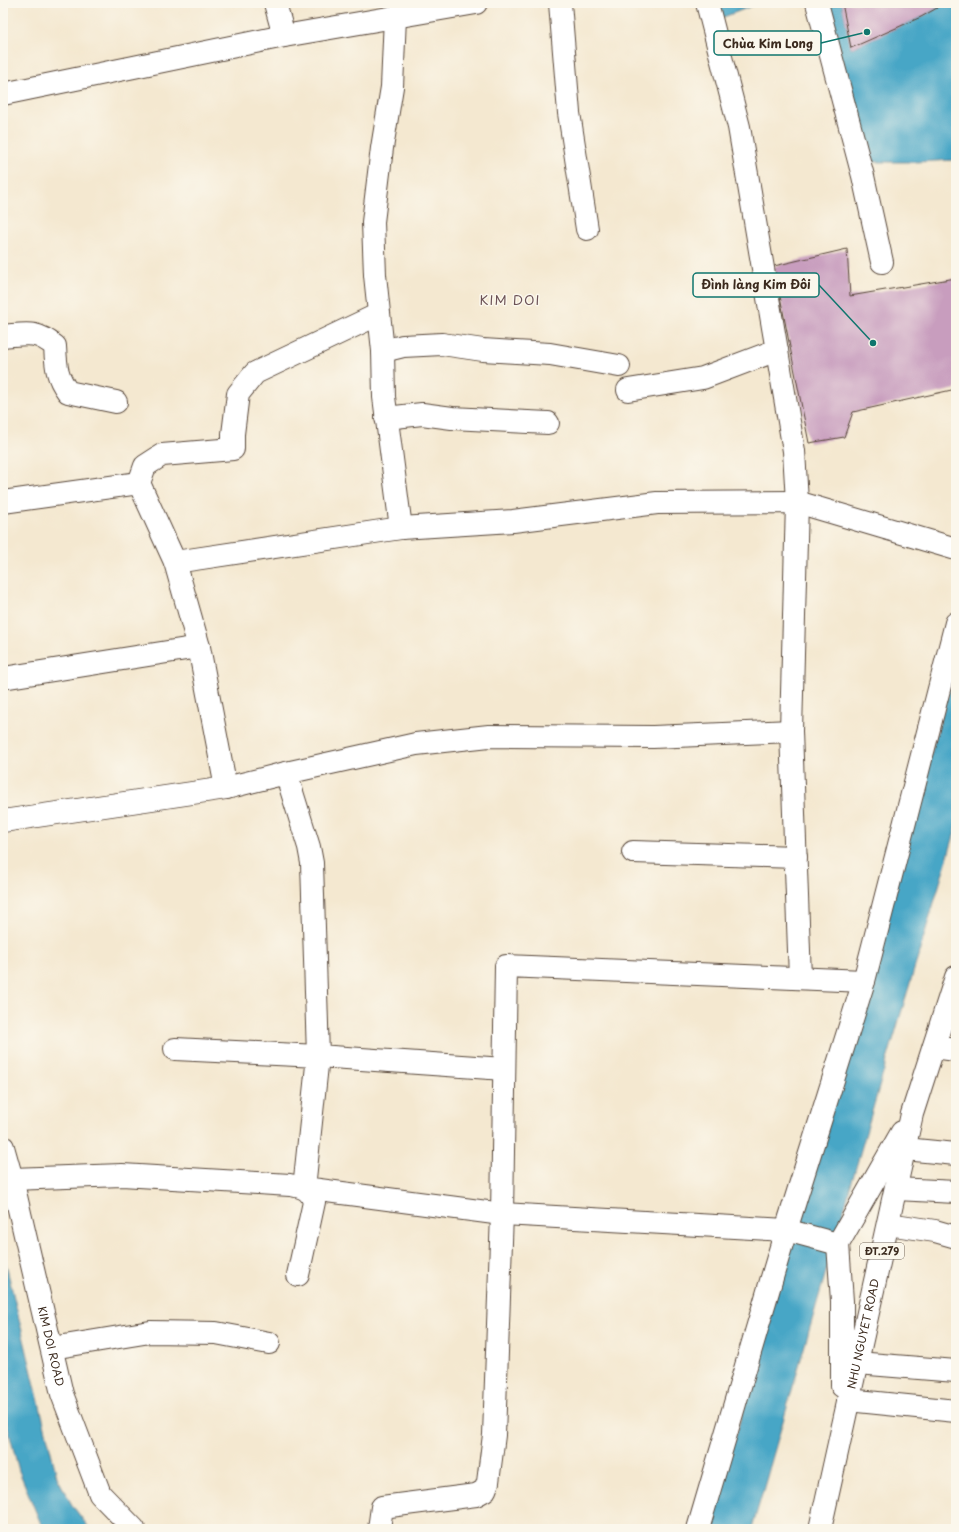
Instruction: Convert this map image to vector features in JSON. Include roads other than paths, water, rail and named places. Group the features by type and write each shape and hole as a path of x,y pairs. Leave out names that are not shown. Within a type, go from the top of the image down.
{"street":[{"path":"275,3 284,36"},
{"path":"3,94 284,36 476,3"},
{"path":"560,3 570,113 587,229"},
{"path":"817,3 858,154 882,262"},
{"path":"712,5 739,127 794,451 797,502 791,732 800,978"},
{"path":"395,17 392,87 382,148 373,222 375,275 383,351 384,397 401,528"},
{"path":"226,788 199,647 175,562 140,483 145,466 162,455 233,449 233,434 238,394 255,374 379,314"},
{"path":"3,336 29,334 44,337 55,346 56,364 60,382 68,392 116,402"},
{"path":"383,351 403,346 442,344 483,350 550,354 619,366"},
{"path":"628,390 703,378 777,350"},
{"path":"386,418 422,414 452,418 548,423"},
{"path":"3,502 140,483"},
{"path":"175,562 401,528 513,521 657,503 797,502 956,549"},
{"path":"698,1529 786,1230 864,981 956,623"},
{"path":"3,678 199,647"},
{"path":"3,821 226,788 416,744 489,736 653,737 791,732"},
{"path":"286,773 309,847 312,863 318,1056 304,1188"},
{"path":"633,852 796,857"},
{"path":"379,1529 382,1507 476,1495 485,1490 488,1482 494,1435 502,1214 506,966 864,981"},
{"name":"NHU NGUYET ROAD","path":"820,1529 912,1114 956,977"},
{"path":"934,1047 956,1050"},
{"path":"175,1049 318,1056 504,1069"},
{"path":"842,1427 842,1301 838,1244 912,1114"},
{"name":"KIM DOI ROAD","path":"3,1147 12,1179 62,1394 100,1494 134,1529"},
{"path":"905,1149 956,1154"},
{"path":"12,1179 122,1175 290,1185 502,1214 786,1230 838,1244"},
{"path":"298,1275 314,1202 312,1194 304,1188"},
{"path":"896,1189 956,1192"},
{"path":"888,1224 935,1231 956,1237"},
{"path":"52,1348 150,1332 216,1333 269,1343"},
{"path":"856,1363 956,1371"},
{"path":"848,1400 956,1411"}],"water":[{"path":"716,3 760,3 721,18"},
{"path":"818,3 842,3 851,48 921,17 937,8 938,3 956,3 956,160 862,162"},
{"path":"956,666 956,829 882,1077 752,1529 709,1529"},
{"path":"3,1252 57,1477 72,1505 90,1529 43,1529 19,1471 3,1409"}],"place":[{"name":"Chùa Kim Long","path":"867,32"},
{"name":"Đình làng Kim Đôi","path":"873,343"}],"district":[{"name":"KIM DOI","path":"510,300"}]}
